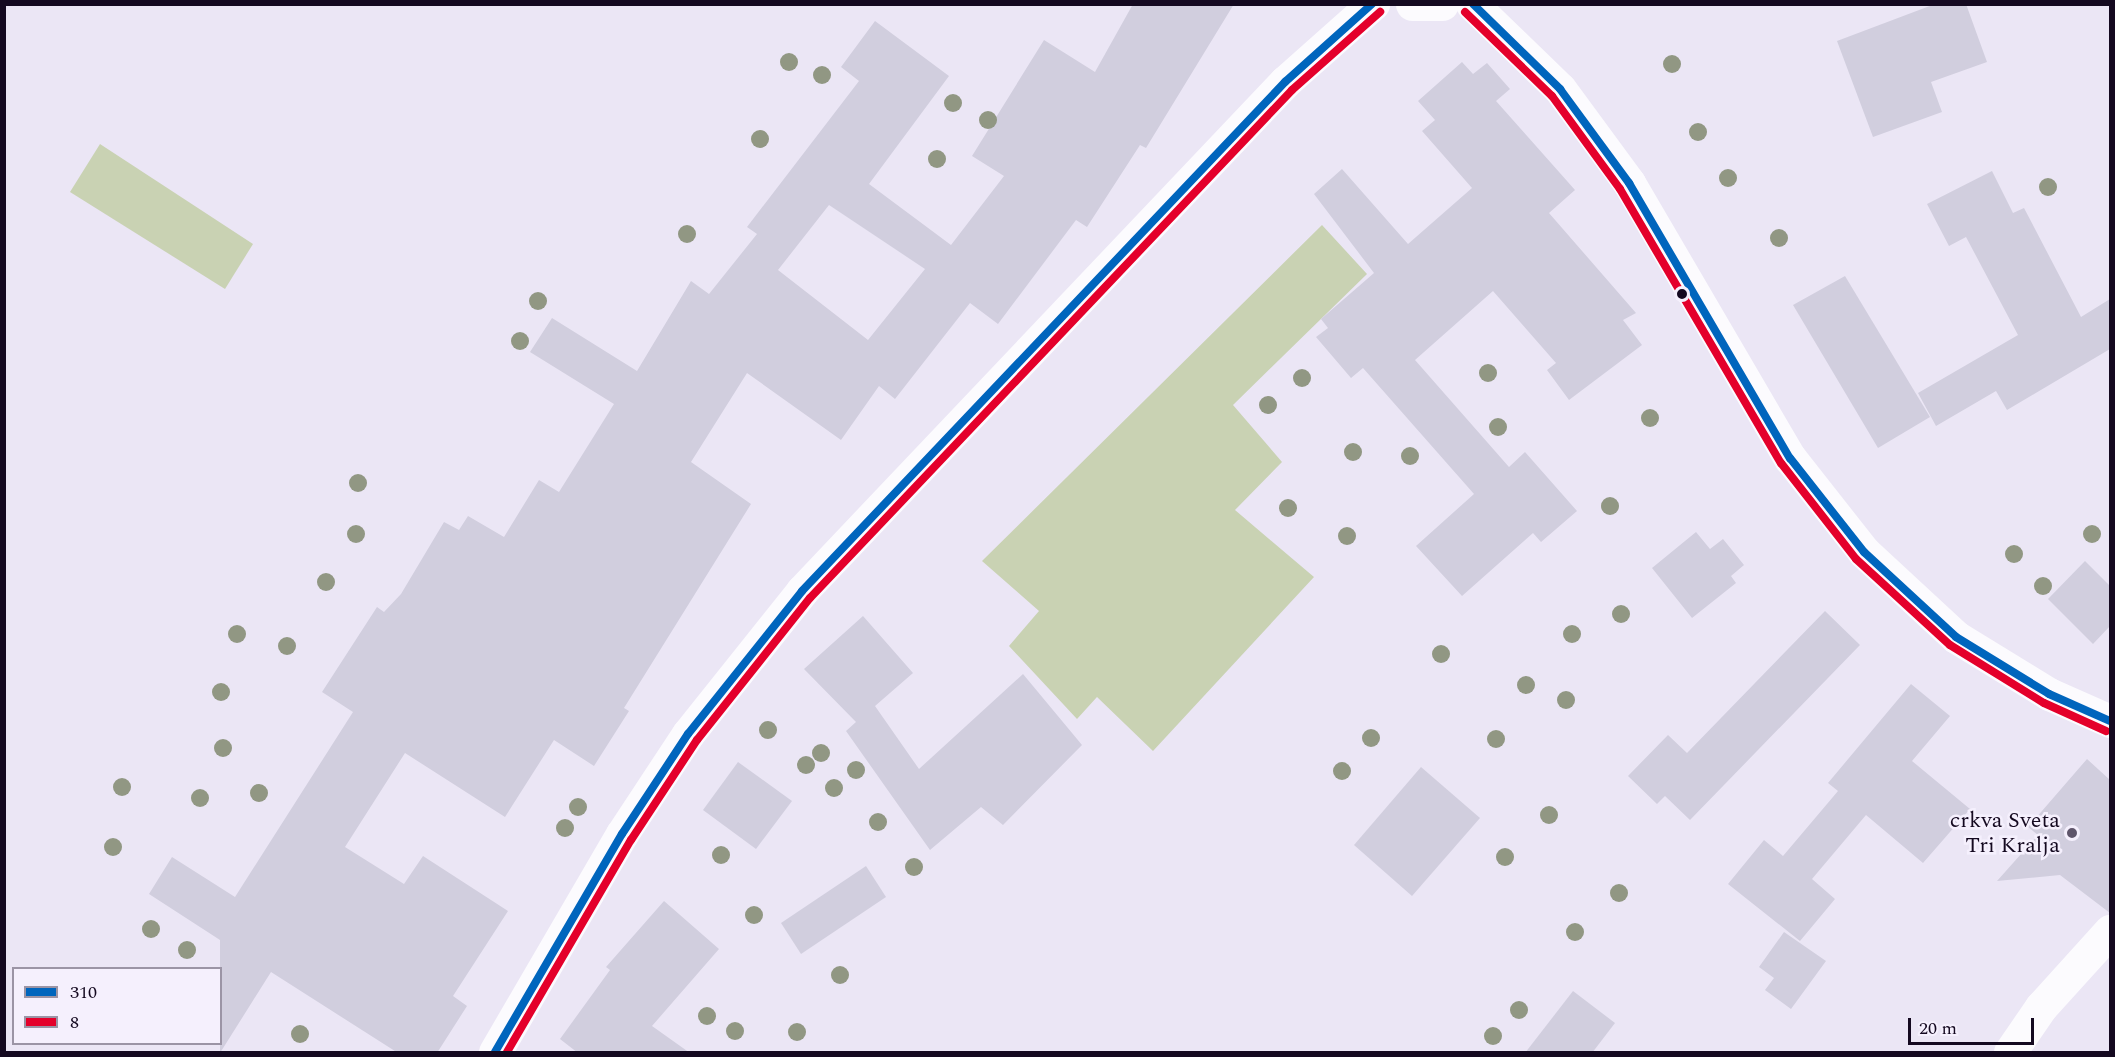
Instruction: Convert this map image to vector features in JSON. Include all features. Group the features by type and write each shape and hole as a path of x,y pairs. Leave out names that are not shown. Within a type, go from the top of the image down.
{"street":[{"path":"495,1053 622,834 688,734 794,600 1285,82 1373,4"},
{"path":"1412,4 1442,4"},
{"path":"1472,4 1560,89 1629,183 1790,458 1863,552 1956,637 2049,694 2110,721"},
{"path":"2010,1053 2042,1007 2110,931"}],"green space":[{"path":"100,144 253,244 225,289 70,192"},
{"path":"1322,225 1367,274 1233,405 1282,462 1235,510 1314,577 1153,751 1097,697 1077,719 1009,646 1039,611 982,561"}],"building":[{"path":"1133,4 1234,4 1146,148 1140,145 1087,227 1076,220 998,324 970,303 895,399 879,386 841,440 747,373 691,462 751,504 624,708 629,711 594,766 554,740 505,817 405,753 345,847 404,884 423,856 508,911 453,996 467,1006 437,1053 398,1053 271,972 220,1053 220,1045 222,1045 222,967 220,967 220,940 149,894 172,857 235,897 353,712 322,692 377,607 384,612 401,594 444,522 459,530 468,516 504,537 539,480 559,492 614,404 530,352 552,318 637,371 691,281 709,294 757,234 747,227 859,81 841,67 875,21 949,76 869,184 951,245 1004,176 972,156 1044,40 1095,72","holes":["829,205 925,269 868,340 778,270"]},
{"path":"1935,4 1966,4 1987,62 1931,82 1942,112 1873,137 1837,41"},
{"path":"1462,62 1473,74 1487,63 1510,89 1496,101 1575,190 1549,213 1636,313 1623,320 1642,345 1569,400 1547,370 1556,363 1493,291 1415,360 1509,467 1525,452 1577,511 1541,542 1533,533 1462,596 1416,546 1474,494 1363,368 1351,378 1316,337 1328,328 1321,319 1374,273 1314,194 1342,169 1408,244 1472,188 1422,131 1435,120 1418,101"},
{"path":"1992,171 2013,213 2024,208 2081,317 2110,299 2110,349 2007,410 1996,391 1936,426 1918,393 2018,335 1966,237 1949,246 1927,204"},
{"path":"1845,276 1930,417 1878,448 1793,305"},
{"path":"1696,532 1710,549 1723,539 1744,565 1731,576 1736,583 1692,618 1652,568"},
{"path":"2085,561 2110,586 2110,626 2093,644 2048,599"},
{"path":"1825,611 1860,645 1690,820 1665,796 1657,804 1628,776 1668,735 1687,753"},
{"path":"863,616 913,673 875,706 919,769 1023,674 1082,745 1003,825 981,807 930,850 846,731 856,722 804,669"},
{"path":"1911,684 1950,716 1912,761 1970,809 1923,863 1866,815 1812,879 1835,899 1800,941 1728,884 1764,840 1783,856 1838,791 1828,783"},
{"name":"crkva Sveta Tri Kralja","path":"2087,759 2110,780 2110,913 2060,875 1997,881 2038,835 2028,827"},
{"path":"738,762 792,801 756,849 703,810"},
{"path":"1421,767 1480,818 1412,896 1354,845"},
{"path":"866,866 886,897 801,954 781,923"},
{"path":"664,901 719,949 652,1026 690,1053 578,1053 560,1039 610,970 606,967"},
{"path":"1784,932 1826,961 1791,1009 1765,990 1774,978 1759,967"},
{"path":"1573,991 1615,1023 1592,1053 1525,1053"}],"transit line":[{"name":"310","path":"495,1052 622,834 688,734 802,591 1285,82 1372,4"},
{"name":"310","path":"1473,4 1560,89 1629,183 1790,458 1864,552 1956,637 2049,694 2110,721"},
{"name":"8","path":"507,1052 631,840 697,740 810,598 1292,90 1380,12"},
{"name":"8","path":"1465,12 1552,96 1620,189 1781,463 1856,559 1950,645 2044,703 2106,731"}],"place":[{"name":"crkva Sveta Tri Kralja","path":"2072,833"}]}
